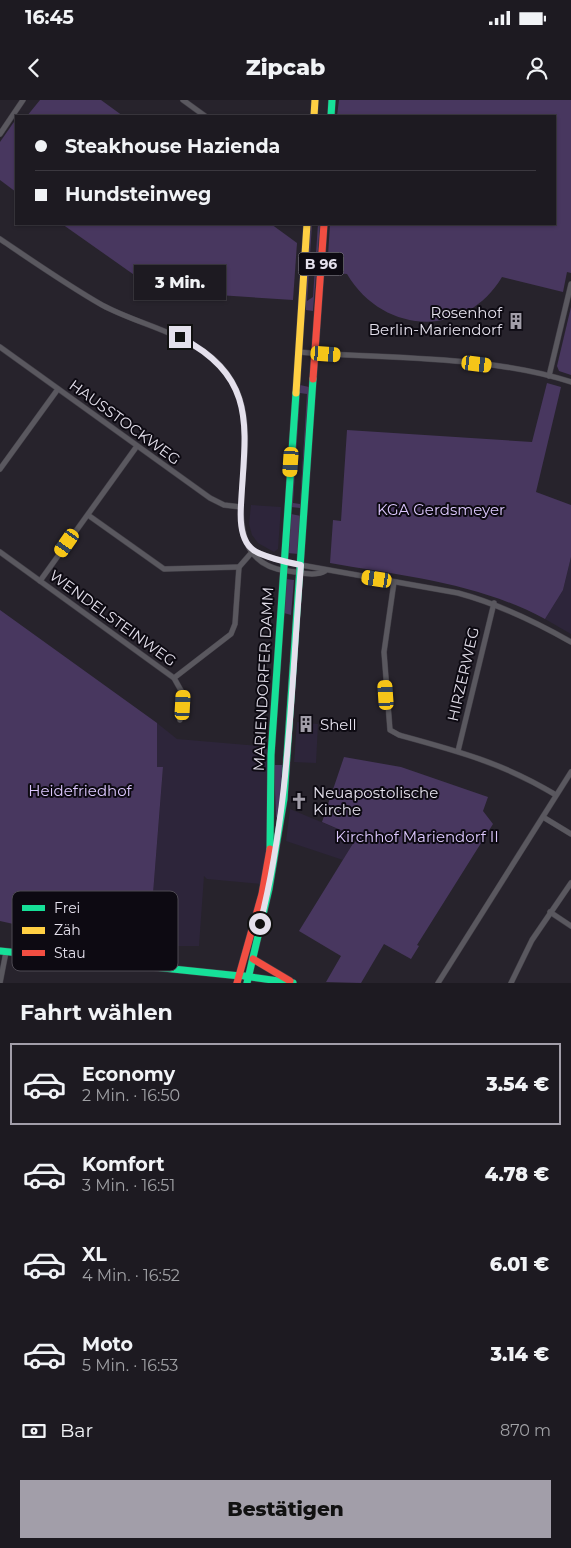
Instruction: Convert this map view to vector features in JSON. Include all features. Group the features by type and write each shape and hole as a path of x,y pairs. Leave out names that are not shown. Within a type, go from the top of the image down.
{"main road":[{"path":"314,115 315,100"},
{"path":"331,115 332,100"},
{"name":"MARIENDORFER DAMM","path":"238,979 262,894 270,847 271,755 307,225"},
{"name":"MARIENDORFER DAMM","path":"248,980 269,889 284,799 324,225"},
{"path":"253,959 293,983"},
{"path":"168,971 293,983"}],"street":[{"path":"0,134 23,100"},
{"path":"182,100 204,115"},
{"path":"0,240 101,304 180,337 214,358 236,388 243,410 245,442 240,507 243,532 260,560 283,571 301,569"},
{"path":"549,376 571,284"},
{"name":"HAUSSTOCKWEG","path":"0,347 213,501 224,505 240,507"},
{"path":"298,352 477,364 549,376 571,382"},
{"path":"0,469 58,389"},
{"path":"40,581 137,446"},
{"path":"88,515 164,569 239,567"},
{"path":"253,551 301,569 321,574 325,571 458,592 494,603 527,618 571,642"},
{"path":"174,678 231,634 235,624 239,567 253,551"},
{"name":"WENDELSTEINWEG","path":"0,552 174,678 181,686 184,694 180,720"},
{"path":"394,582 384,652 389,727 399,735 458,751 508,769 556,795"},
{"name":"HIRZERWEG","path":"458,751 494,603"},
{"path":"438,983 571,772"},
{"path":"543,817 571,834"},
{"path":"511,983 528,947 571,883"},
{"path":"550,912 571,926"},
{"path":"0,983 3,952"}],"shaded area":[{"path":"251,505 281,507 278,549 274,552 258,543 252,535 249,524"},
{"path":"571,557 571,634 545,619 563,590"},
{"path":"297,722 318,724 316,763 294,762"},
{"path":"157,723 177,739 269,747 269,806 266,856 261,884 207,879 204,876 199,946 178,946 178,891 153,891 163,768 157,767"},
{"path":"290,809 357,837 343,860 286,841"}],"green space":[{"path":"40,100 101,100 122,115 28,115"},
{"path":"339,100 571,100 571,273 567,272 563,292 502,277 486,297 467,311 446,319 424,322 402,318 381,309 362,294 347,274 327,272 330,225 556,225 556,115 337,115"},
{"path":"15,120 15,191 0,180 0,142"},
{"path":"63,225 272,225 297,243 293,300 157,291"},
{"path":"310,225 312,225 307,301 313,297 318,225 320,225 313,311 306,310 305,299"},
{"path":"571,307 571,375 559,371 557,366"},
{"name":"KGA Gerdsmeyer","path":"547,383 561,387 536,492 571,505 571,557 563,590 545,619 494,597 467,589 440,582 330,563 333,520 341,521 347,430 532,442"},
{"path":"300,385 309,387 300,508 291,507","holes":["300,393 307,394 300,504 293,503"]},
{"path":"291,514 301,516 298,554 288,553"},
{"path":"286,579 294,580 291,615 284,613"},
{"name":"Heidefriedhof","path":"0,610 157,723 157,767 163,767 153,891 12,891 12,924 0,921"},
{"name":"Kirchhof Mariendorf II","path":"344,757 401,767 488,797 483,811 493,824 417,945 419,946 411,959 384,944 361,983 326,982 341,956 299,931 357,837 322,822"},
{"path":"274,765 284,765 277,818 276,817"}],"traffic: fast":[{"path":"331,115 332,100"},
{"path":"247,983 269,889 284,799 313,379"},
{"path":"270,849 271,755 296,393"},
{"path":"0,951 12,952"},
{"path":"178,970 240,976"},
{"path":"244,976 293,983"}],"traffic: slow":[{"path":"314,115 315,100"},
{"path":"296,393 307,225"}],"traffic: jam":[{"path":"313,379 324,225"},
{"path":"237,983 262,894 270,849"},
{"path":"253,959 290,981"}],"place":[{"name":"Rosenhof Berlin-Mariendorf","path":"516,321"},
{"name":"Shell","path":"306,724"},
{"name":"Neuapostolische Kirche","path":"299,801"}],"route":[{"path":"180,337 198,346 214,358 226,371 241,400 245,454 240,513 243,532 248,546 253,551 272,558 301,565 284,799 269,889 260,924"}]}
